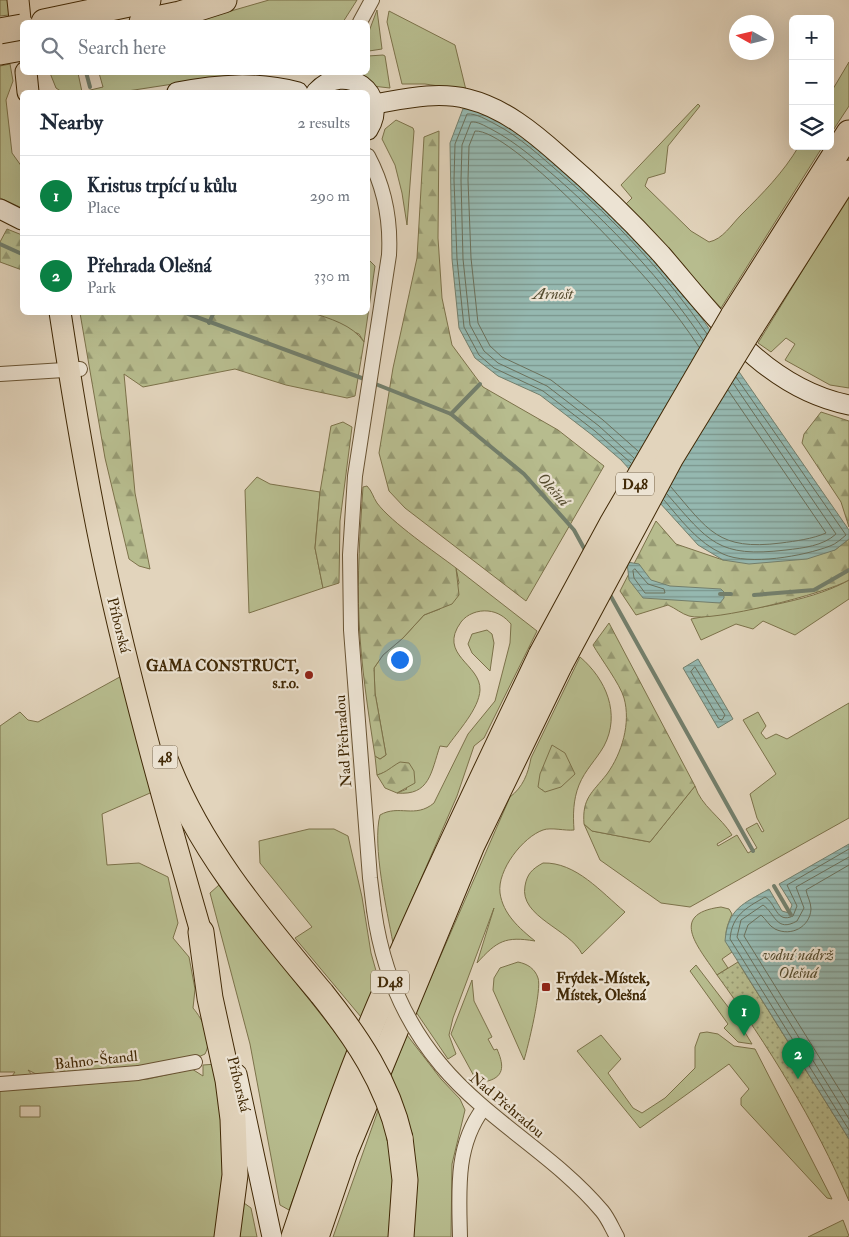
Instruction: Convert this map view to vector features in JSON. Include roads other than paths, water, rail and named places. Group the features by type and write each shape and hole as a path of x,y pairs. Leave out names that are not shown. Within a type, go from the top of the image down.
{"highway":[{"path":"53,20 148,0"},
{"path":"152,20 180,14 224,0"},
{"path":"0,31 20,27"},
{"path":"0,52 20,48"},
{"name":"D48","path":"742,321 849,133"},
{"name":"D48","path":"316,1237 345,1152 551,659 613,522 742,321 849,172"},
{"name":"D48","path":"294,1237 325,1146 369,1031 454,836 551,659"},
{"path":"165,759 184,804 207,845 271,932 359,1042 379,1077 392,1106 400,1138 405,1180 401,1237"},
{"name":"48","path":"201,932 210,998 228,1080 234,1119 235,1175 227,1237"}],"main road":[{"path":"18,0 20,20"},
{"path":"30,0 33,20"},
{"path":"26,75 28,90"},
{"path":"38,75 40,90"},
{"name":"Příborská","path":"66,322 110,585 175,843 201,932"},
{"name":"Příborská","path":"74,370 122,582 165,759 201,932"}],"street":[{"path":"361,20 372,0"},
{"path":"318,90 326,83 346,76 366,90"},
{"path":"188,90 243,84 272,86 289,90"},
{"path":"374,104 429,96 455,97 481,103 518,122 545,142 614,204 660,253 733,338 760,362 786,380 812,393 849,405"},
{"path":"370,97 374,104 370,125"},
{"name":"Nad Přehradou","path":"370,161 387,206 391,231 351,517 349,592 370,878 380,946 396,994 416,1032 441,1065 483,1108 575,1183 603,1212 617,1237"},
{"path":"0,209 20,219"},
{"path":"0,374 74,370"},
{"name":"Příborská","path":"201,932 244,1105 272,1237"},
{"name":"Bahno-Štandl","path":"0,1084 138,1073 195,1062"},
{"path":"460,1237 459,1188 463,1152 470,1129 483,1108"}],"water":[{"name":"Arnošt","path":"464,106 491,116 521,133 582,186 633,235 694,307 849,530 849,539 835,550 807,559 749,564 723,560 698,545 621,460 592,435 540,395 498,376 475,358 459,328 452,259 450,143"},
{"path":"627,562 639,564 651,580 670,586 721,589 724,592 724,598 720,603 643,598 629,580"},
{"path":"698,659 733,719 718,728 683,668"},
{"name":"vodní nádrž Olešná","path":"849,844 849,1139 725,941 729,921 744,903 769,889 782,911 789,913 792,905 779,884"}],"waterway":[{"path":"87,75 90,87"},
{"name":"Olešná","path":"0,244 20,253"},
{"name":"Olešná","path":"191,315 367,380"},
{"path":"209,323 213,315"},
{"name":"Olešná","path":"373,383 451,414 524,474 574,530 586,552"},
{"path":"451,414 480,384"},
{"path":"754,595 814,590 849,570"},
{"name":"Olešná","path":"609,593 753,851"},
{"path":"720,594 731,594"},
{"name":"Olešná","path":"774,886 791,915"}],"place":[{"name":"GAMA CONSTRUCT, s.r.o.","path":"309,675"},
{"name":"Frýdek-Místek, Místek, Olešná","path":"546,987"},
{"name":"Kristus trpící u kůlu","path":"744,1036"},
{"name":"Přehrada Olešná","path":"798,1079"}]}
